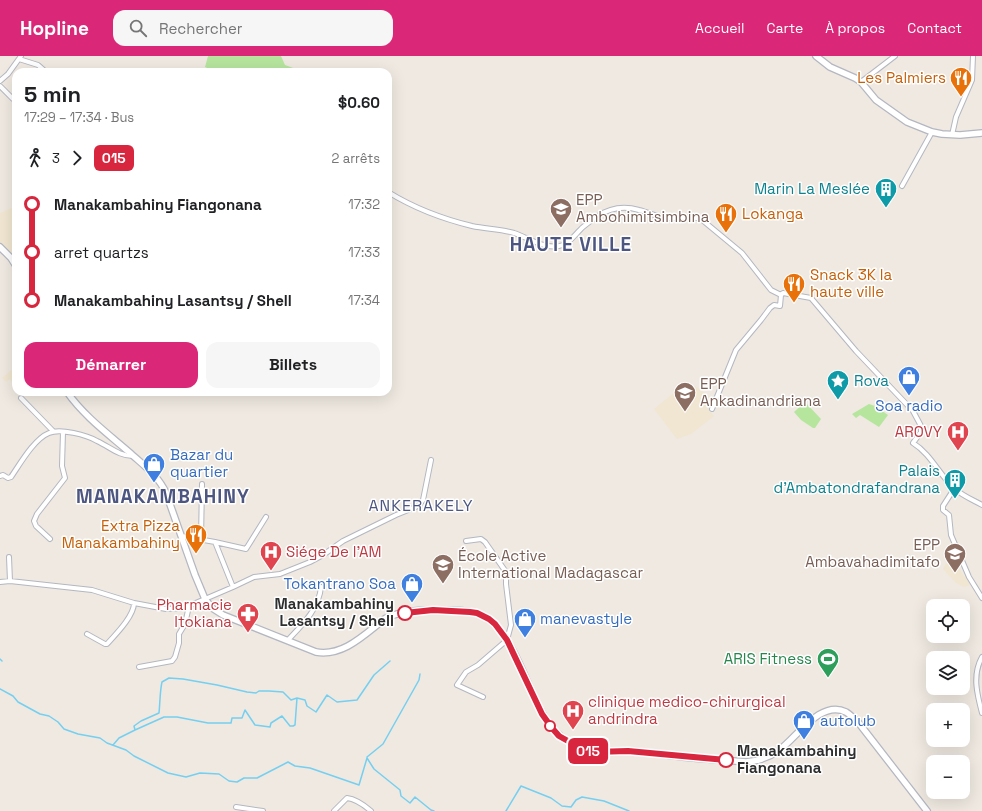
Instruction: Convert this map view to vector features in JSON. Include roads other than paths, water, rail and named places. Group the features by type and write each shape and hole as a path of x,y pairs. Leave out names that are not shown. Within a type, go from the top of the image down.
{"street":[{"path":"816,56 830,67 849,74 861,82 876,100 907,122 932,132 952,135 982,133"},
{"path":"861,82 896,56"},
{"path":"952,135 956,117 972,80 973,56"},
{"path":"12,68 20,58 38,65 41,68"},
{"path":"0,81 12,69"},
{"path":"0,86 12,98"},
{"path":"902,186 932,132"},
{"path":"392,194 406,203 453,221 515,233 551,246 563,245 584,226 599,215 610,210 624,208 638,210 666,218 694,216 701,218 742,253 771,290 781,295 783,293 811,298 856,351 913,411 921,426 921,432 913,443 922,449 954,489 982,505"},
{"path":"0,247 12,261"},
{"path":"712,409 736,350 770,308 774,305 780,306 781,295"},
{"path":"70,396 90,419 152,472 164,488 205,599 212,608 223,615 316,652 330,653 351,646 391,615 433,610 477,613 495,624 507,640 544,718 559,736 584,750 594,752 628,751 746,762 755,761 764,759 780,750 820,713 838,710 845,712 858,722 927,811"},
{"path":"21,398 53,431"},
{"path":"0,476 3,475 8,478 11,477 32,448 44,436 53,431 89,437 122,455 133,456"},
{"path":"50,539 36,526 34,521 37,514 65,478 62,466 63,432"},
{"path":"0,582 10,581 92,590 134,603 166,609 189,606 233,588 254,577 280,574 298,567 322,555 343,541 418,506 423,500 431,460"},
{"path":"201,540 202,484"},
{"path":"954,489 943,506 943,510 949,515 951,535 969,577 982,598"},
{"path":"181,536 246,549 266,517"},
{"path":"466,541 481,539 506,572 511,625 507,640 478,665 466,672 457,685 483,697"},
{"path":"215,542 233,588"},
{"path":"9,558 10,581"},
{"path":"288,640 313,612 321,593 321,587"},
{"path":"87,634 104,644 107,644 131,615 134,609 134,603"},
{"path":"139,667 172,661 175,657 179,634 185,624 189,606"},
{"path":"982,657 978,665 976,689 982,713"},
{"path":"334,811 347,798 352,798 371,811"},
{"path":"236,807 263,811"}],"waterway":[{"path":"113,745 119,738 135,730 134,726 141,721 159,713 162,682 169,678 217,685 247,692 283,692 291,700 297,698 305,700 307,706 316,712 327,695 337,702 357,700 374,675 390,661"},
{"path":"367,757 383,744 419,680 420,674"},
{"path":"0,689 13,696 18,702 40,714 49,716 58,722 64,729 78,734 100,738 107,743 126,750 134,756 168,773 186,777 200,773 219,774 229,781 237,782 244,778 257,778 288,762 295,766 310,768 359,785 367,758 374,769 400,790 401,796 410,803 415,797 434,811"},
{"path":"135,730 164,717 177,717 208,723 231,723 232,718 242,718 245,710 255,725 270,727 271,723 282,716 290,726 293,726 295,725 297,698"},
{"path":"506,811 521,786 551,798 562,806 571,807 576,800 582,797 604,801 629,811"}],"place":[{"name":"Les Palmiers","path":"961,98"},
{"name":"Marin La Meslée","path":"886,208"},
{"name":"EPP Ambohimitsimbina","path":"561,228"},
{"name":"Lokanga","path":"726,234"},
{"name":"Snack 3K la haute ville","path":"794,304"},
{"name":"Soa radio","path":"909,396"},
{"name":"Rova","path":"838,400"},
{"name":"EPP Ankadinandriana","path":"685,412"},
{"name":"AROVY","path":"958,452"},
{"name":"Bazar du quartier","path":"154,484"},
{"name":"Palais d'Ambatondrafandrana","path":"955,500"},
{"name":"Extra Pizza Manakambahiny","path":"196,554"},
{"name":"Siége De l'AM","path":"271,572"},
{"name":"EPP Ambavahadimitafo","path":"955,574"},
{"name":"École Active International Madagascar","path":"443,584"},
{"name":"Tokantrano Soa","path":"412,604"},
{"name":"Manakambahiny Lasantsy / Shell","path":"405,613"},
{"name":"Pharmacie Itokiana","path":"248,634"},
{"name":"manevastyle","path":"525,638"},
{"name":"ARIS Fitness","path":"828,678"},
{"name":"clinique medico-chirurgical andrindra","path":"573,730"},
{"name":"autolub","path":"804,740"},
{"name":"Manakambahiny Fiangonana","path":"726,760"}],"district":[{"name":"HAUTE VILLE","path":"571,244"},
{"name":"MANAKAMBAHINY","path":"163,496"},
{"name":"ANKERAKELY","path":"421,505"}]}
